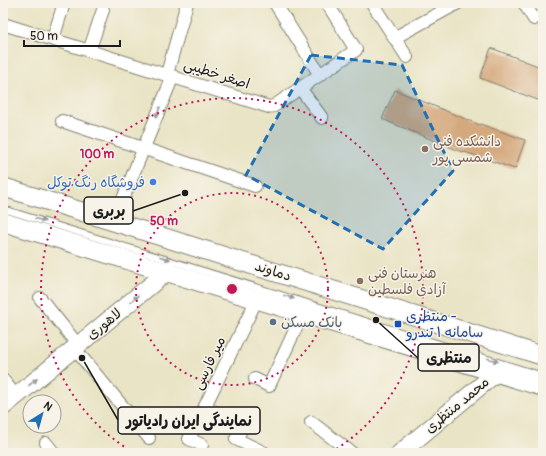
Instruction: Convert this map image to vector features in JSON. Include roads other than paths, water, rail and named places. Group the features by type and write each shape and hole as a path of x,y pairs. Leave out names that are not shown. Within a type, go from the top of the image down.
{"main road":[{"name":"دماوند","path":"7,187 543,356"},
{"path":"3,219 543,387"},
{"name":"لاهوری","path":"9,401 168,271"},
{"name":"محمد منتظری","path":"400,453 496,373"}],"street":[{"path":"53,39 64,3"},
{"path":"114,221 144,148 170,75 187,3"},
{"path":"275,3 320,75"},
{"name":"اصغر خطیبی","path":"3,24 269,107 274,106 356,50 327,3"},
{"path":"372,3 407,57"},
{"path":"394,38 458,3"},
{"path":"524,3 534,19"},
{"path":"89,50 102,10"},
{"path":"300,88 322,118"},
{"path":"62,121 255,186"},
{"path":"40,298 76,347 149,438"},
{"name":"میر فارسی","path":"202,445 188,440 257,299"},
{"path":"255,379 269,386 303,313"},
{"path":"3,380 9,401"},
{"path":"204,408 218,413"},
{"path":"311,422 352,453"},
{"path":"240,432 236,438 252,449"}],"lane":[{"path":"3,219 543,376"},
{"path":"228,265 400,319"}],"place":[{"name":"دانشکده فنی شمسی پور","path":"425,149"},
{"name":"فروشگاه رنگ توکل","path":"153,182"},
{"name":"بربری","path":"185,193"},
{"name":"هنرستان فنی آزادی فلسطین","path":"360,281"},
{"name":"منتظری","path":"376,320"},
{"name":"بانک مسکن","path":"273,322"},
{"name":"منتظری - سامانه ۱ تندرو","path":"398,324"},
{"name":"نمایندگی ایران رادیاتور","path":"82,358"}]}
